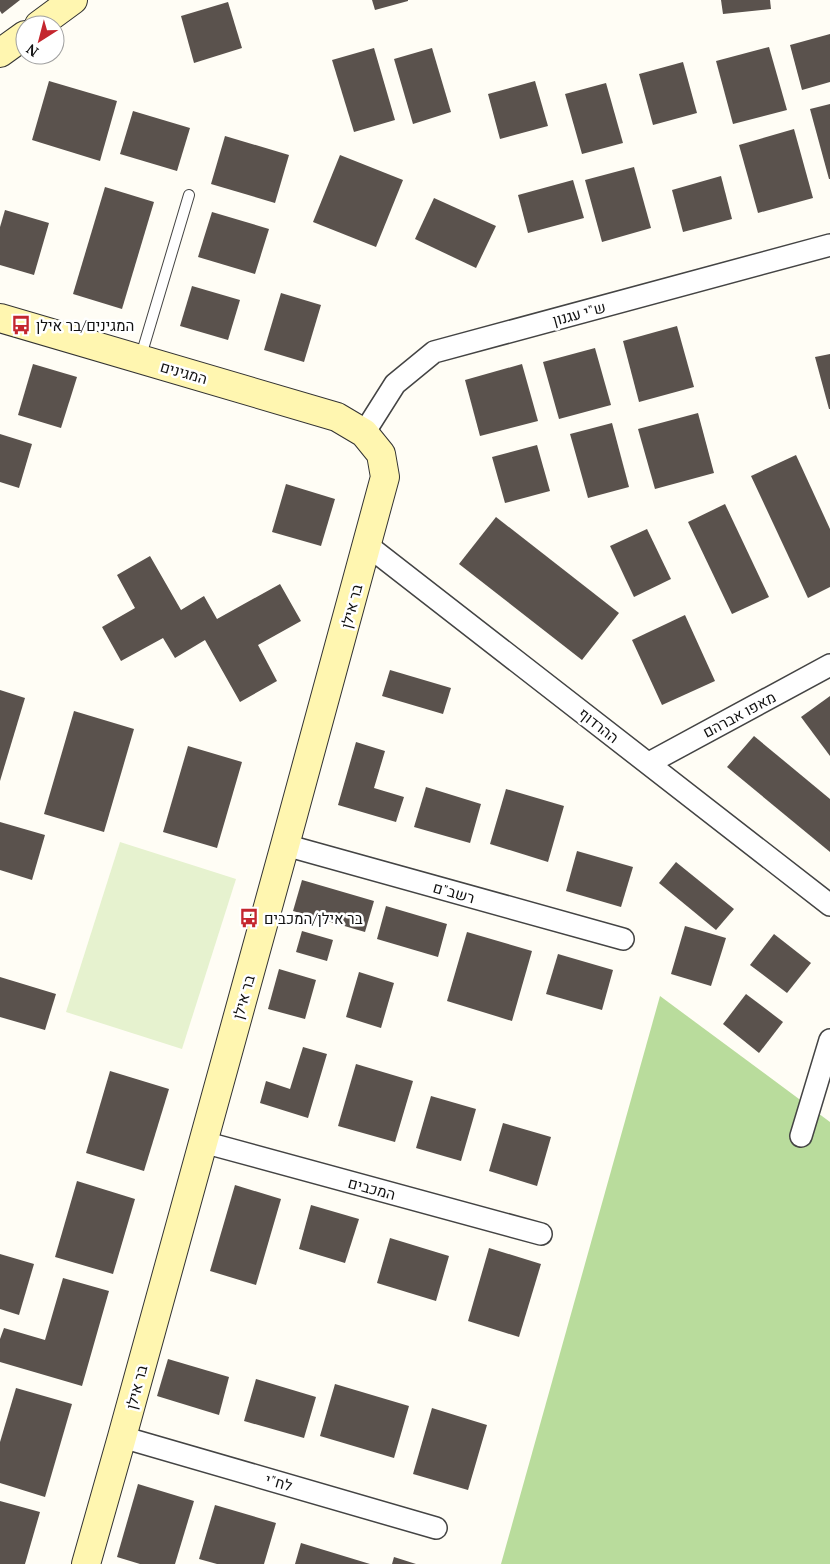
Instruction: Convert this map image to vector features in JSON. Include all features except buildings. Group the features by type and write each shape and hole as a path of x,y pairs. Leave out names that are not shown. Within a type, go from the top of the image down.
{"street":[{"path":"52,15 73,0"},
{"path":"0,53 15,42"},
{"name":"ש\"י עגנון","path":"364,434 394,384 434,352 830,245"},
{"name":"המגינים","path":"0,318 337,417 364,434"},
{"name":"בר אילן","path":"86,1564 285,845 384,477 381,454 364,434"},
{"name":"ההרדוף","path":"367,545 830,905"},
{"name":"מאפו אברהם","path":"649,763 830,665"},
{"name":"רשב\"ם","path":"285,845 623,939"},
{"path":"801,1136 830,1040"},
{"name":"המכבים","path":"203,1142 541,1234"},
{"name":"לח\"י","path":"122,1436 436,1528"}],"lane":[{"path":"140,360 189,194"}],"green space":[{"path":"120,842 236,879 182,1049 66,1012"},
{"path":"660,996 830,1122 830,1564 501,1564"}],"place":[{"name":"המגינים/בר אילן","path":"21,325"},
{"name":"בר אילן/המכבים","path":"249,918"}]}
